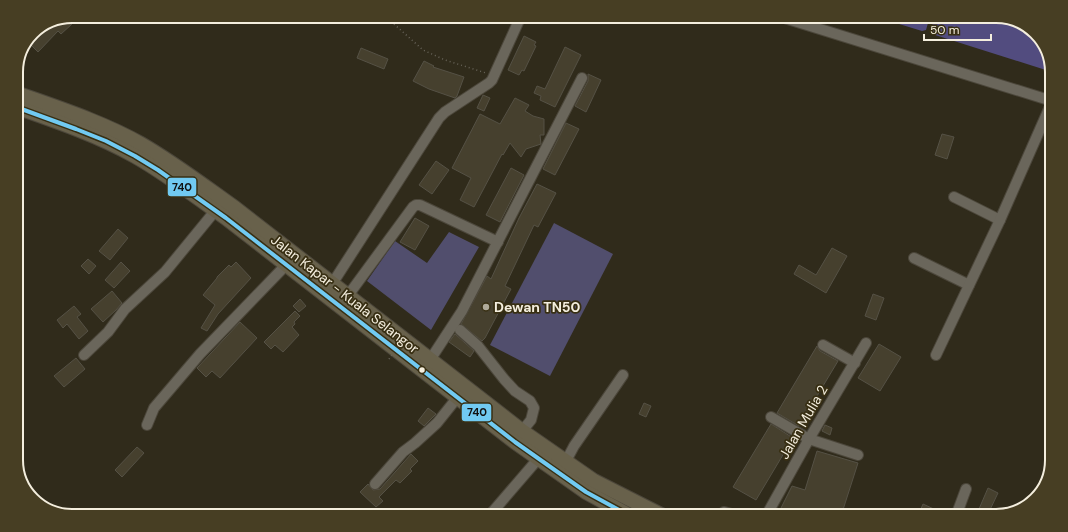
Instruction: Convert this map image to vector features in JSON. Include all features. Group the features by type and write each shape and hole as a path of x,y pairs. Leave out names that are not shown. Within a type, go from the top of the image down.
{"highway":[{"name":"Jalan Kapar - Kuala Selangor","path":"23,96 87,119 140,144 188,174 332,284 344,302"},
{"name":"Jalan Kapar - Kuala Selangor","path":"23,110 82,131 135,156 180,185 215,210 286,266 344,302 426,365 522,431 594,480 650,509"},
{"name":"Jalan Kapar - Kuala Selangor","path":"426,365 457,398 538,459 613,509"}],"street":[{"path":"332,284 439,118 445,112 489,83 518,23"},
{"path":"800,23 1045,100"},
{"path":"426,365 462,311 582,78"},
{"path":"936,355 1000,220 1045,118"},
{"path":"954,197 1000,220"},
{"path":"344,302 413,207 416,205 420,205 498,242"},
{"path":"84,355 108,332 125,310 165,272 215,210"},
{"path":"914,258 969,284"},
{"path":"147,425 154,408 200,354 286,266"},
{"path":"460,330 478,346 515,391 530,401 534,408 531,420 522,431"},
{"name":"Jalan Mulia 2","path":"770,509 866,343"},
{"path":"823,345 855,363"},
{"path":"566,461 574,446 622,375"},
{"path":"375,484 403,452 434,427 457,398"},
{"path":"771,417 809,440 858,456"},
{"path":"495,509 538,459"},
{"path":"959,509 966,489"}],"path":[{"path":"393,23 423,50 478,72 494,75"},
{"path":"389,359 407,334"}],"shaded area":[{"path":"896,23 928,23 926,30 922,31"},
{"path":"933,23 996,23 1006,24 1018,28 1028,35 1037,45 1044,62 1045,70 932,34 931,29"},
{"path":"554,223 613,254 550,376 490,345"},
{"path":"449,232 479,247 431,330 367,281 395,241 427,263"}],"building":[{"path":"71,23 72,24 61,34 58,31 38,52 31,45 40,35 56,26"},
{"path":"524,36 536,42 534,45 536,46 524,71 522,70 519,75 508,70"},
{"path":"565,47 581,55 555,107 540,100 541,96 534,93 537,86 545,89"},
{"path":"361,48 388,59 384,69 357,58"},
{"path":"424,61 434,66 433,67 464,77 455,98 429,89 413,81"},
{"path":"588,74 601,80 586,112 575,106 588,81"},
{"path":"483,95 490,98 484,111 477,108"},
{"path":"515,98 529,105 525,111 533,116 544,119 544,135 540,135 541,144 526,149 521,157 510,143 503,155 502,154 474,207 460,200 471,178 452,168 480,114 500,124"},
{"path":"566,123 579,129 555,175 543,169"},
{"path":"942,134 954,137 947,159 935,155"},
{"path":"436,161 449,170 432,194 419,185"},
{"path":"511,168 524,175 500,222 486,215"},
{"path":"537,184 556,193 538,227 534,225 505,286 511,289 482,341 461,324 487,276 491,279 519,218"},
{"path":"415,218 429,226 415,250 400,242"},
{"path":"118,229 128,238 110,260 99,251"},
{"path":"832,248 847,256 826,293 794,274 799,265 816,275"},
{"path":"88,259 96,266 89,274 81,266"},
{"path":"121,262 130,271 114,288 105,280"},
{"path":"236,262 251,278 218,314 207,331 201,328 215,305 203,295 217,277 229,265 231,267"},
{"path":"112,291 122,303 103,322 91,309"},
{"path":"873,294 884,298 876,320 865,316"},
{"path":"300,299 306,306 299,312 293,306"},
{"path":"74,306 81,314 77,317 88,331 79,339 67,324 63,328 57,320"},
{"path":"295,311 300,316 294,322 295,324 292,327 299,335 283,352 275,345 271,349 264,342"},
{"path":"240,322 257,338 220,378 212,371 206,377 197,368"},
{"path":"455,334 474,351 470,357 449,342"},
{"path":"879,344 901,357 880,391 858,378"},
{"path":"817,346 820,351 838,361 799,426 777,413"},
{"path":"76,358 85,369 64,387 54,376"},
{"path":"644,403 651,406 646,417 639,414"},
{"path":"428,408 436,414 424,426 418,421"},
{"path":"771,424 793,438 756,500 733,487"},
{"path":"825,425 832,428 830,435 822,431"},
{"path":"137,447 144,453 122,477 115,470"},
{"path":"817,451 858,463 843,509 780,509 792,486 805,490"},
{"path":"411,454 418,461 410,469 412,471 400,483 396,480 379,497 383,501 376,507 360,492 368,484 373,490 380,489"},
{"path":"988,488 998,493 990,509 979,509"},
{"path":"923,504 934,509 921,509"}],"transit line":[{"name":"740","path":"23,110 106,141 158,170 226,218 515,442 586,492 617,509"}],"place":[{"name":"Dewan TN50","path":"486,307"}]}
